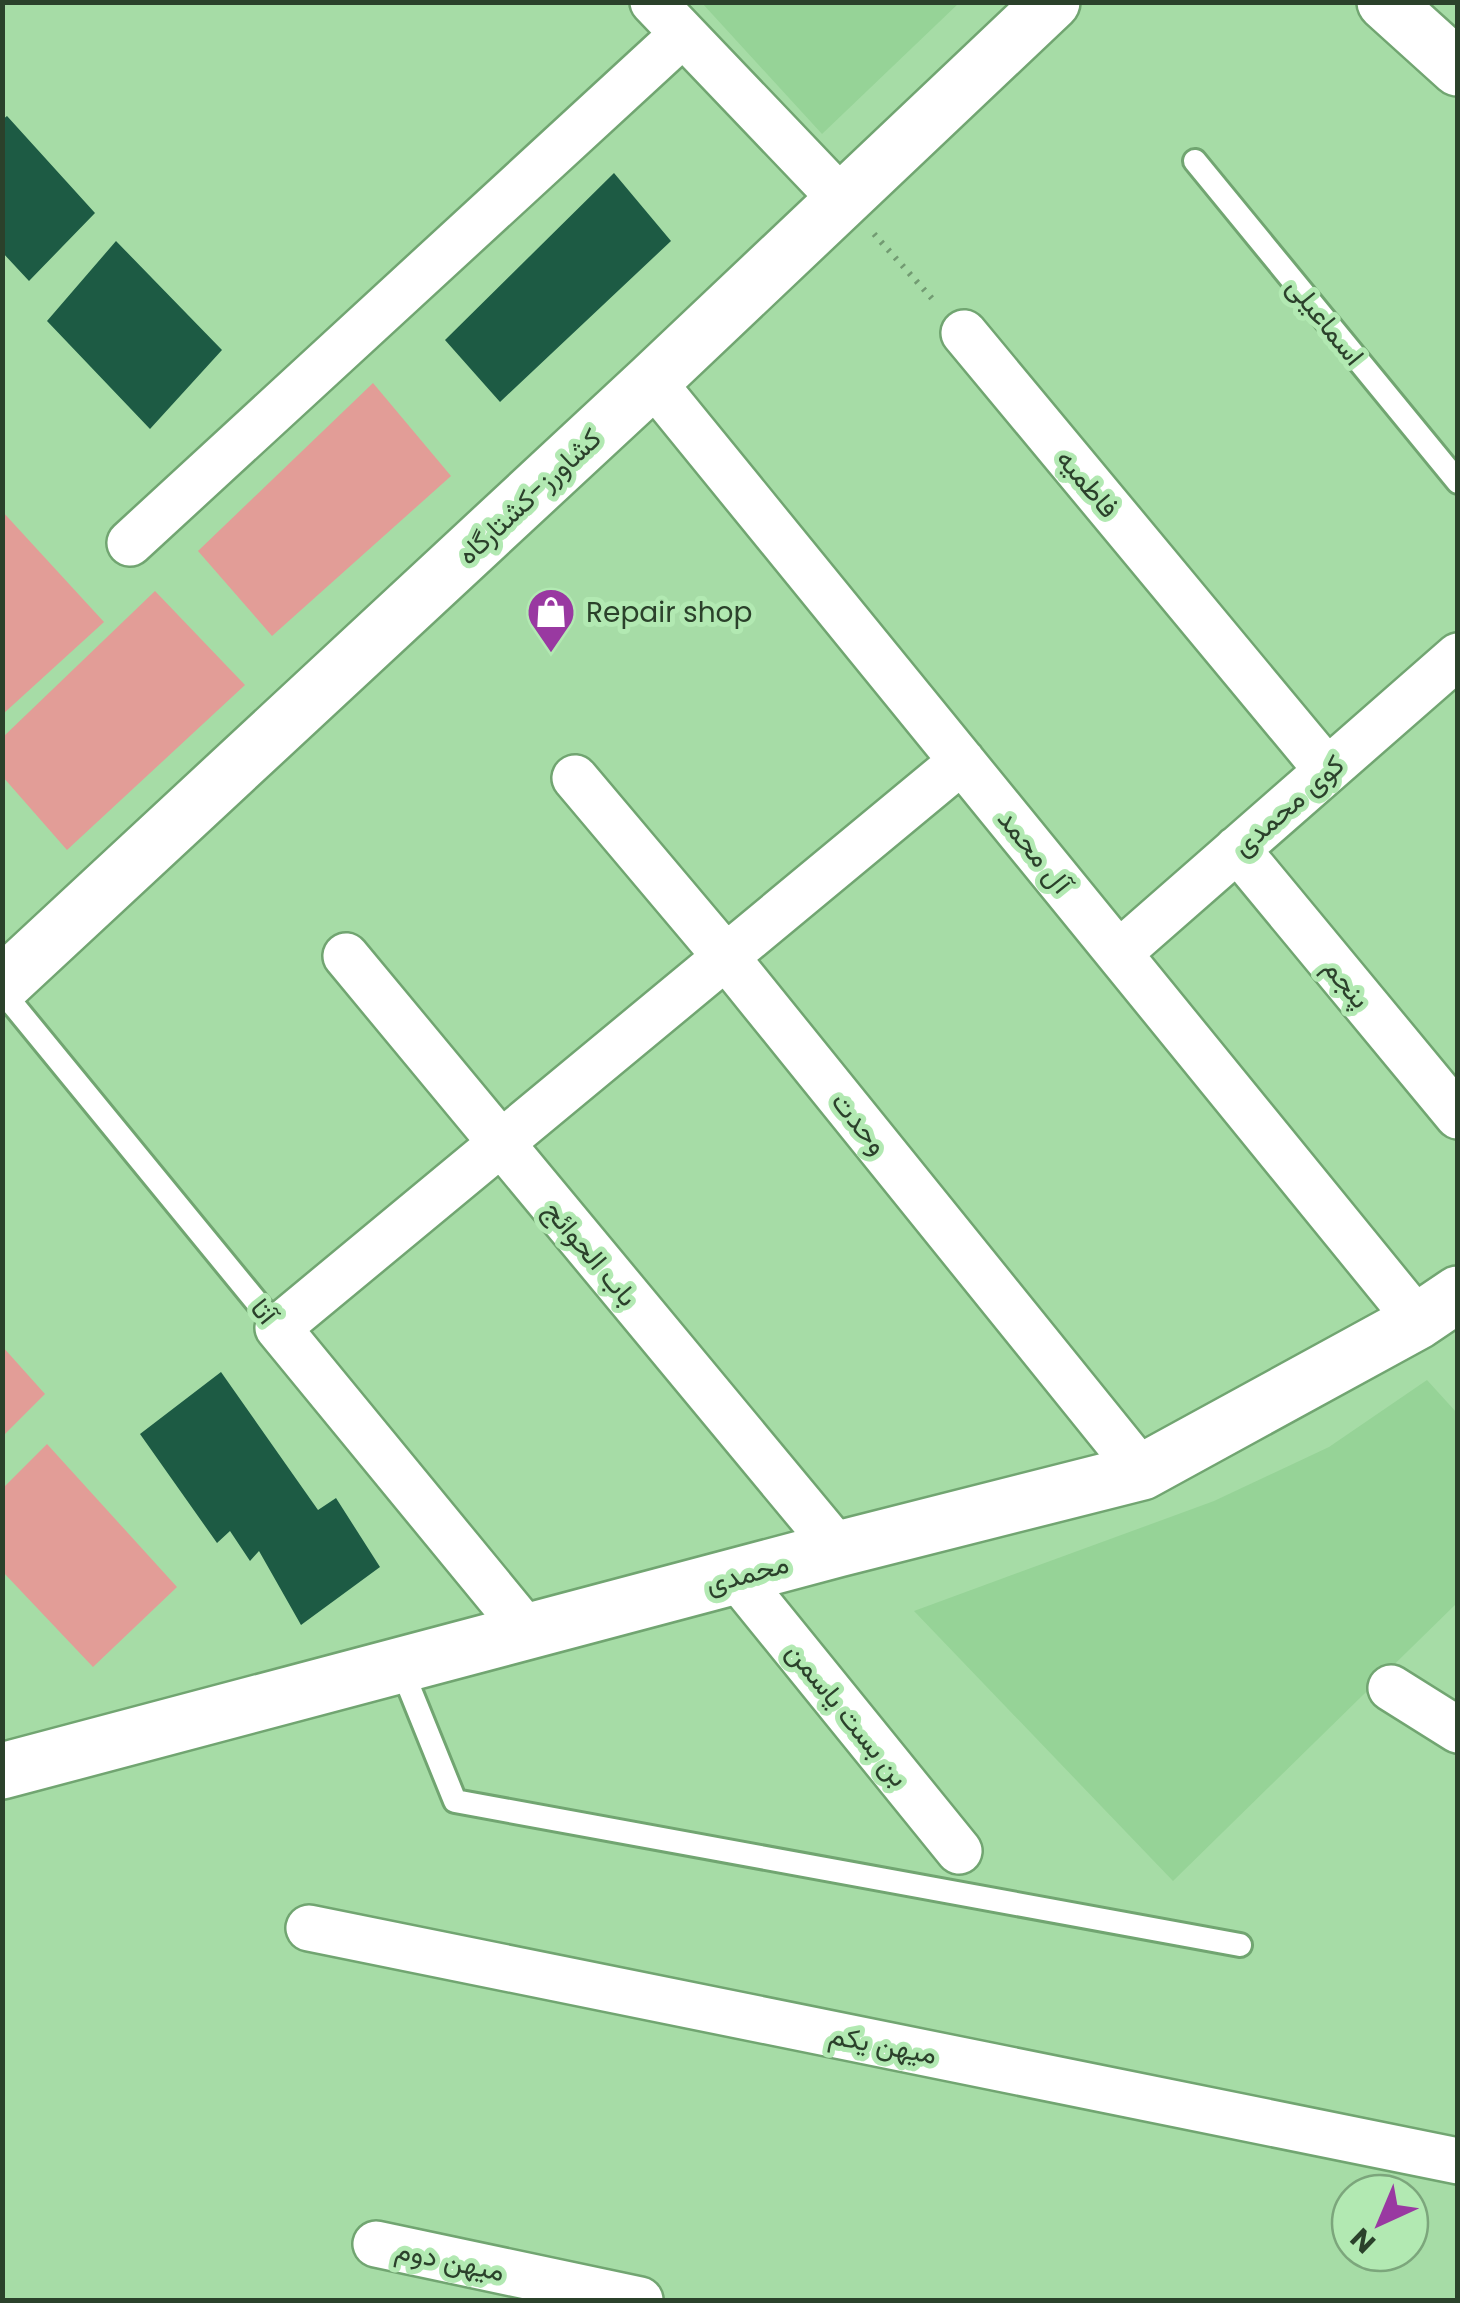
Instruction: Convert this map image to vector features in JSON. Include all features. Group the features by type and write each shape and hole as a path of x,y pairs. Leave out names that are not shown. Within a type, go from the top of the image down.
{"street":[{"name":"کشاورز-کشتارگاه","path":"2,988 1052,2"},
{"path":"1385,2 1458,68"},
{"path":"130,543 668,18 843,200"},
{"name":"فاطمیه","path":"964,333 1327,770"},
{"name":"آل محمد","path":"652,381 1119,953 1438,1307"},
{"name":"کوی محمدی","path":"1119,953 1327,770 1453,669"},
{"path":"278,1328 962,762"},
{"name":"وحدت","path":"575,778 726,957 1142,1472"},
{"name":"پنجم","path":"1237,849 1458,1116"},
{"name":"باب الحوائج","path":"346,956 838,1549"},
{"name":"محمدی","path":"2,1771 1142,1472 1438,1307"},
{"name":"آتا","path":"278,1328 527,1631"},
{"name":"بن بست یاسمن","path":"736,1576 959,1851"},
{"path":"1391,1688 1458,1730"},
{"name":"میهن یکم","path":"310,1928 1458,2161"},
{"name":"میهن دوم","path":"376,2244 640,2300"}],"lane":[{"name":"اسماعیلی","path":"1195,161 1458,482"},
{"name":"آتا","path":"2,988 278,1328"},
{"path":"400,1665 455,1801 1240,1944"}],"path":[{"path":"843,200 964,333"}],"shaded area":[{"path":"702,3 959,3 822,134"},
{"path":"373,383 451,476 272,636 198,551"},
{"path":"2,511 104,622 3,714 2,714"},
{"path":"155,591 245,685 67,850 3,777 3,737"},
{"path":"2,1346 45,1394 3,1436 2,1436"},
{"path":"1427,1380 1457,1413 1457,1603 1173,1881 914,1611 1214,1501 1329,1447"},
{"path":"47,1444 177,1587 93,1667 3,1572 3,1488"}],"building":[{"path":"7,116 95,213 29,281 2,252 2,120"},
{"path":"614,173 671,241 500,402 445,340"},
{"path":"116,241 222,350 150,429 47,321"},
{"path":"221,1372 318,1510 336,1498 380,1567 301,1625 259,1551 250,1561 230,1531 217,1543 140,1434"}],"place":[{"name":"Repair shop","path":"551,654"}]}
